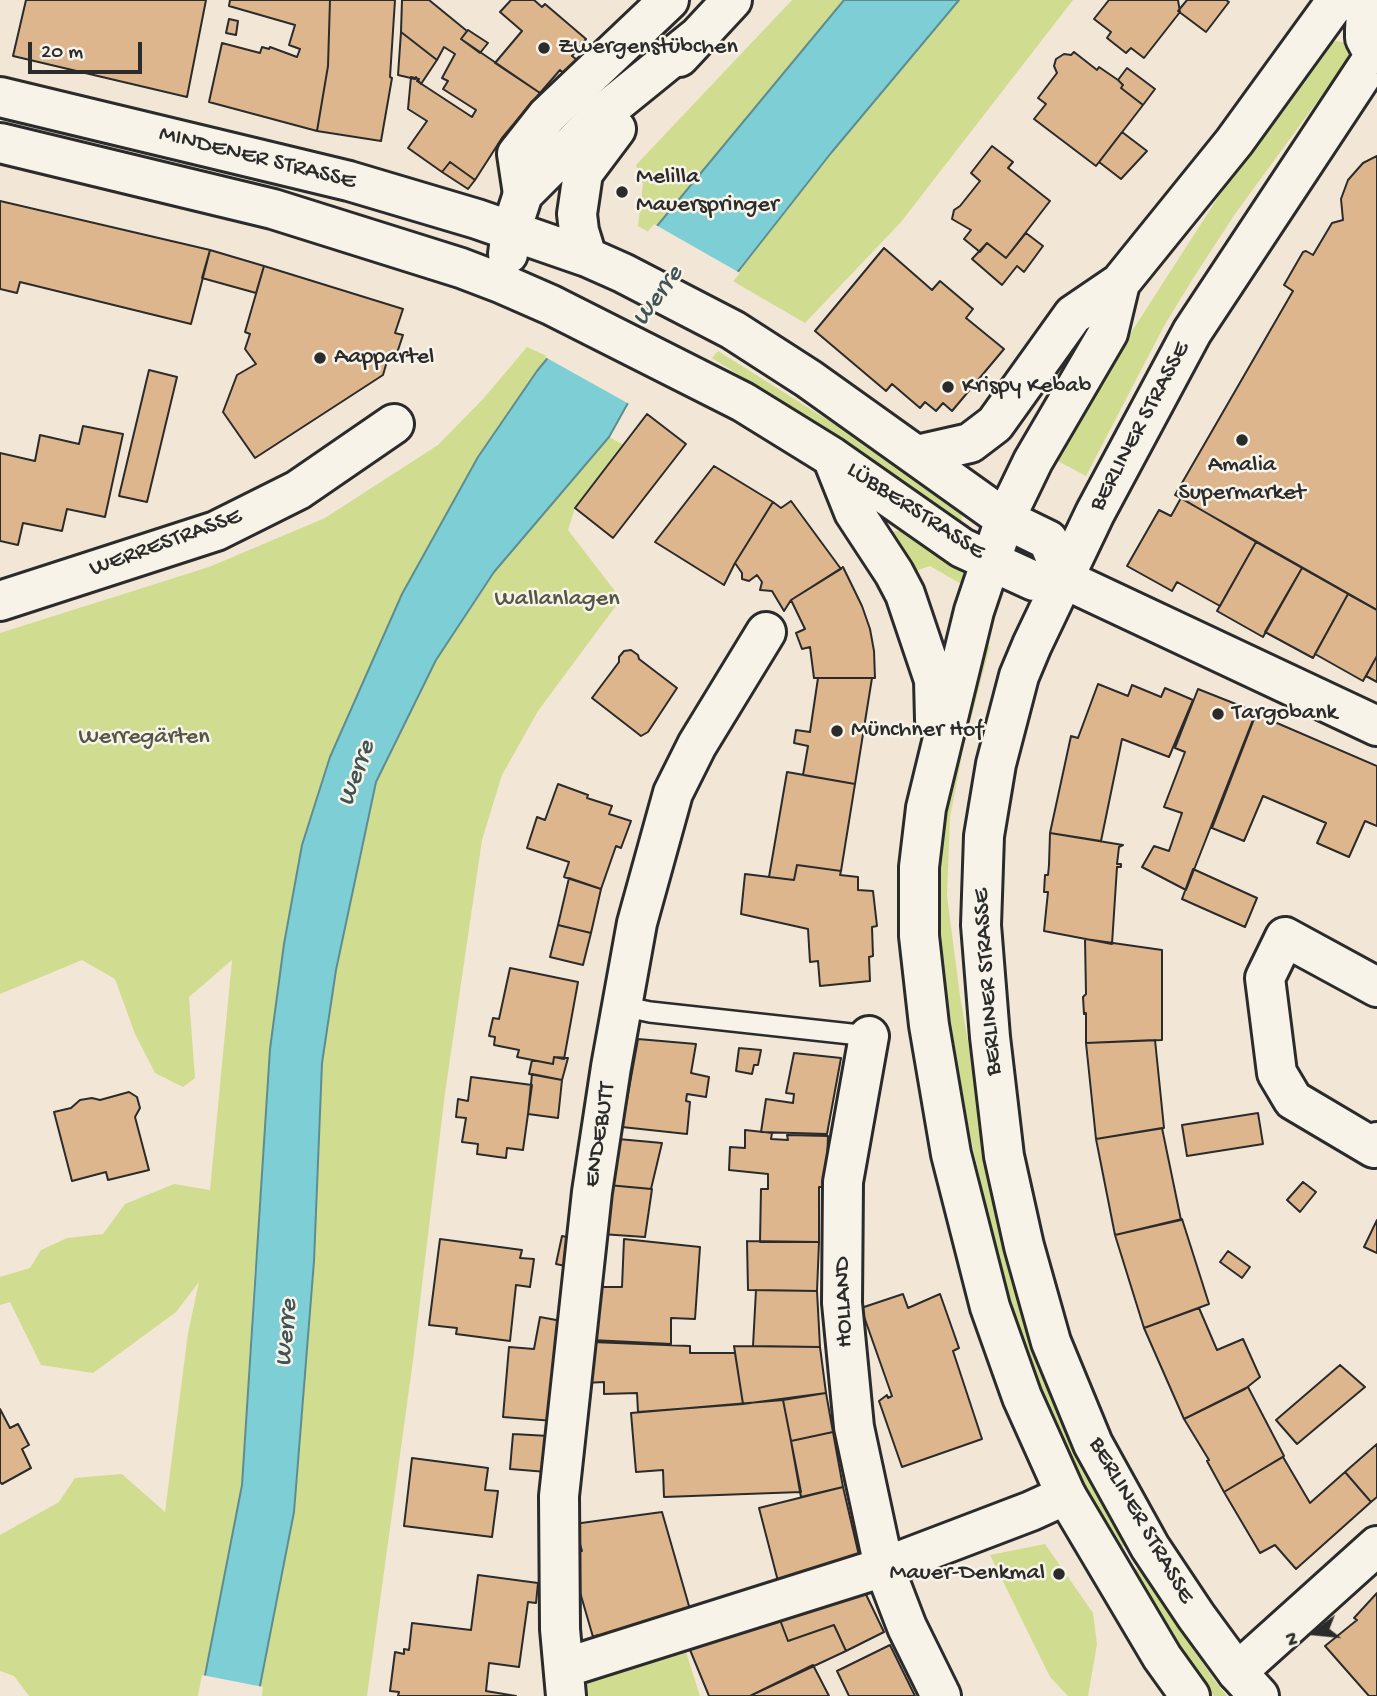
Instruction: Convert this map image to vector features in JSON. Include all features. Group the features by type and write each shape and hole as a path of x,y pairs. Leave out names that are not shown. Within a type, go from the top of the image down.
{"main road":[{"path":"503,284 511,231 523,194 517,154 547,116 668,0"},
{"path":"587,257 579,231 578,214 583,173 606,140 732,0"},
{"name":"BERLINER STRASSE","path":"917,455 970,443 988,431 1004,413 1073,315 1120,283 1234,142 1337,0"},
{"path":"1374,0 1366,12 1364,30 1365,37 1376,55"},
{"path":"523,194 606,111 696,38"},
{"name":"BERLINER STRASSE","path":"1248,1684 1150,1547 1093,1444 1051,1342 1024,1246 1004,1156 990,1037 981,925 984,836 996,764 1019,676 1031,645 1100,504 1192,332 1376,55"},
{"name":"MINDENER STRASSE","path":"0,97 349,181 511,231"},
{"name":"MINDENER STRASSE","path":"0,143 273,209 461,268 503,284"},
{"name":"LÜBBERSTRASSE","path":"511,231 587,257 624,273 733,330 809,379 1005,519 1048,540 1064,579"},
{"name":"BERLINER STRASSE","path":"1120,283 1108,333 1044,438 1005,519 972,617 926,808 919,867 919,936 929,1025 951,1154 990,1307 1022,1397 1066,1494 1162,1657 1190,1696"},
{"name":"LÜBBERSTRASSE","path":"503,284 551,305 743,402 832,457 918,520 962,548 1034,581 1064,579 1377,726"},
{"name":"WERRESTRASSE","path":"0,601 216,531 298,490 394,424"},
{"path":"832,457 854,512 905,594 934,680 936,761"},
{"name":"ENDEBUTT","path":"766,632 697,745 673,793 638,923 622,1006 592,1192 559,1496 560,1629 565,1682 884,1567"},
{"path":"1376,1147 1293,1100 1278,1073 1265,978 1285,937 1377,987"},
{"name":"HOLLAND","path":"869,1036 843,1182 842,1303 854,1427 884,1567 907,1627 942,1696"},
{"path":"884,1567 1031,1511 1066,1494"},
{"path":"1248,1684 1377,1546"}],"lane":[{"path":"622,1006 650,1012 869,1036"}],"green space":[{"path":"792,0 1073,0 901,222 805,323 638,226 643,184 636,165"},
{"path":"1336,41 1346,43 1351,52 1349,58 1235,214 1192,280 1164,326 1086,476 1054,459 1096,387 1226,185 1289,99"},
{"name":"Werregärten","path":"527,347 549,357 537,371 402,594 330,757 302,845 284,944 254,1276 242,1485 201,1696 29,1696 14,1676 0,1671 0,1535 59,1502 75,1478 122,1474 165,1512 188,1333 199,1282 176,1312 93,1373 41,1365 10,1302 0,1305 0,1277 30,1268 41,1250 67,1238 103,1234 125,1204 174,1184 210,1190 232,960 189,997 195,1078 183,1087 155,1073 135,1034 115,979 82,960 0,994 0,633 209,567 325,518 438,445 483,399"},
{"path":"718,351 831,422 961,514 962,520 957,523 843,441 712,358"},
{"name":"Wallanlagen","path":"609,437 624,445 575,508 568,530 621,599 538,711 502,775 482,840 445,1093 413,1360 367,1696 258,1696 294,1512 314,1261 322,1063 336,970 376,783 436,660 494,572"},
{"path":"901,531 964,574 961,584 930,566 912,572 890,534"},
{"path":"981,643 990,646 964,745 950,817 947,896 960,996 1002,1235 1026,1324 1059,1410 1125,1545 1115,1551 1050,1414 1018,1328 993,1239 967,1120 947,1000 936,895 941,815"},
{"path":"1045,1544 1093,1613 1097,1644 1088,1696 1068,1696 1050,1677 990,1555"},
{"path":"1138,1568 1227,1696 1214,1696 1204,1684 1130,1574"},
{"path":"685,1649 700,1696 586,1696 585,1678"}],"water":[{"name":"Werre","path":"844,0 959,0 831,153 740,269 633,394 609,437 494,572 436,660 376,782 336,970 322,1063 314,1261 294,1512 258,1696 201,1696 242,1485 270,1049 284,944 302,845 330,757 402,594 478,457 537,371"}],"pier":[{"path":"654,224 740,273 631,405 545,357"},
{"path":"202,1675 263,1687 262,1696 198,1696"}],"building":[{"path":"26,0 206,0 187,97 13,56"},
{"path":"230,0 330,0 328,66 317,131 209,102 222,43 260,53 262,47 270,47 297,57 300,49 289,45 295,25 229,6"},
{"path":"330,0 395,0 392,78 381,141 317,131 328,66"},
{"path":"402,0 429,0 467,31 461,39 540,93 502,138 475,180 450,162 442,172 408,148 427,121 408,109 411,77 419,79 417,81 472,117 476,110 443,89 448,81 442,78 455,54 444,47 437,60 401,32"},
{"name":"Zwergenstübchen","path":"511,0 534,0 542,7 545,4 586,39 572,56 581,63 569,78 560,70 540,93 495,63 522,31 500,12"},
{"path":"1109,0 1178,0 1180,12 1144,58 1131,48 1126,53 1107,38 1111,32 1094,19"},
{"path":"1187,0 1229,2 1206,32 1178,11"},
{"path":"229,19 238,21 236,35 226,33"},
{"path":"468,30 488,43 480,53 461,39"},
{"path":"401,32 437,60 421,84 416,77 398,75"},
{"path":"1074,52 1097,70 1099,67 1118,80 1123,85 1121,88 1143,105 1096,166 1034,119 1046,104 1038,98 1057,73 1054,66 1056,59"},
{"path":"1127,68 1155,89 1143,105 1121,88 1123,85 1118,80"},
{"path":"1122,132 1147,151 1121,179 1099,162"},
{"path":"992,146 1013,162 1008,168 1050,201 1006,258 987,243 980,252 964,239 971,230 952,219 954,210 980,181 971,173"},
{"path":"1377,156 1377,610 1175,495 1293,291 1284,285 1303,252 1313,255 1332,223 1343,220 1341,199 1348,180 1363,163"},
{"path":"450,162 475,180 468,189 442,172"},
{"path":"0,201 210,250 191,324 20,282 17,293 0,289"},
{"path":"1026,233 1043,246 1024,272 1017,266 1002,285 972,259 987,243 1006,258"},
{"path":"884,248 932,290 940,281 973,309 966,318 1004,349 952,411 943,403 936,411 925,402 920,408 892,384 886,391 815,331"},
{"path":"210,250 264,266 256,293 202,278"},
{"name":"Aappartel","path":"264,266 403,309 395,333 403,335 397,353 390,351 383,375 255,458 223,412 237,375 256,364 245,349 250,334 245,332"},
{"path":"149,370 177,377 147,502 119,496"},
{"path":"647,414 686,444 613,538 575,508"},
{"path":"83,426 123,434 105,517 67,509 62,531 23,523 18,545 0,541 0,453 35,461 40,435 79,444"},
{"path":"714,466 773,502 724,585 655,542"},
{"path":"1181,498 1256,542 1220,606 1177,582 1172,591 1127,566 1159,510 1171,516"},
{"path":"791,501 841,569 791,600 784,611 772,591 760,590 762,582 757,575 749,581 742,579 742,573 735,563 773,502 781,508"},
{"path":"1256,542 1302,568 1263,637 1217,611"},
{"path":"843,567 870,629 875,678 814,678 810,647 802,649 796,633 805,629 791,600"},
{"path":"1302,568 1348,594 1313,658 1265,632"},
{"path":"1348,594 1377,610 1377,656 1363,681 1315,654"},
{"path":"631,650 677,688 648,732 641,736 592,698 619,662 619,657 624,651"},
{"path":"1377,656 1377,682 1366,676"},
{"name":"Münchner Hof","path":"818,678 872,678 855,784 803,775 808,746 794,743 796,730 810,732"},
{"path":"1098,684 1128,696 1132,685 1161,697 1165,688 1193,700 1169,757 1122,739 1101,841 1050,833 1071,736 1078,738"},
{"path":"1198,689 1256,712 1186,890 1142,867 1154,846 1169,851 1182,813 1164,807 1185,752 1175,748"},
{"path":"1256,714 1377,766 1377,826 1365,821 1349,857 1317,843 1326,823 1263,796 1244,841 1212,828"},
{"path":"787,772 855,784 841,871 797,865 794,880 769,877"},
{"path":"558,784 612,806 609,814 631,821 621,848 616,846 601,889 564,877 569,862 527,848 537,817 545,820"},
{"path":"1050,833 1123,845 1119,847 1117,864 1121,864 1121,867 1117,867 1112,944 1044,931 1048,892 1044,892 1045,875 1048,875"},
{"path":"797,865 841,871 840,875 858,877 858,890 873,891 877,926 872,927 870,981 820,986 818,961 810,962 808,929 741,914 745,874 794,880"},
{"path":"1193,869 1257,898 1245,927 1182,899"},
{"path":"569,878 601,889 591,933 558,925"},
{"path":"558,925 591,933 583,965 550,957"},
{"path":"1085,939 1162,950 1162,1040 1086,1043 1083,997 1086,994"},
{"path":"510,968 578,982 564,1059 554,1057 553,1064 517,1057 519,1050 494,1045 495,1037 489,1036 493,1018 499,1019"},
{"path":"638,1039 696,1044 691,1073 709,1077 706,1097 687,1094 686,1101 690,1102 687,1134 622,1127"},
{"path":"1155,1040 1164,1128 1096,1139 1086,1043"},
{"path":"739,1048 761,1050 758,1065 754,1065 752,1074 736,1071"},
{"path":"794,1053 841,1058 827,1134 761,1132 766,1099 793,1103 794,1094 786,1093"},
{"path":"554,1057 568,1058 562,1080 529,1074 532,1060 553,1064"},
{"path":"532,1074 562,1080 558,1118 528,1114"},
{"path":"471,1077 532,1085 523,1150 507,1148 506,1158 498,1157 477,1154 478,1144 462,1142 466,1118 456,1117 458,1099 468,1101"},
{"path":"129,1092 137,1097 140,1108 135,1117 149,1170 108,1180 106,1172 72,1181 54,1112 71,1108 80,1100 100,1100"},
{"path":"1258,1113 1263,1144 1187,1156 1182,1125"},
{"path":"1162,1128 1181,1220 1115,1235 1096,1139"},
{"path":"745,1130 772,1133 771,1139 788,1140 787,1135 828,1136 826,1187 819,1187 819,1242 760,1242 761,1189 768,1189 768,1174 729,1170 730,1147 745,1148"},
{"path":"618,1139 662,1143 651,1189 608,1185"},
{"path":"1303,1182 1316,1192 1300,1212 1287,1200"},
{"path":"608,1185 652,1189 645,1237 601,1234"},
{"path":"1182,1219 1209,1304 1144,1328 1115,1235"},
{"path":"1377,1220 1377,1253 1364,1247"},
{"path":"562,1236 576,1239 570,1267 556,1264"},
{"path":"440,1239 522,1250 520,1258 534,1259 530,1287 516,1285 510,1341 456,1334 457,1328 429,1325"},
{"path":"624,1239 700,1247 695,1319 671,1318 671,1344 592,1340 601,1287 622,1287"},
{"path":"747,1241 819,1242 817,1291 748,1290"},
{"path":"1228,1251 1250,1267 1242,1278 1220,1262"},
{"path":"756,1290 817,1291 820,1347 753,1346"},
{"path":"903,1294 908,1308 940,1294 959,1348 953,1351 982,1439 902,1467 879,1401 887,1395 888,1398 892,1396 861,1308"},
{"path":"1199,1308 1217,1350 1243,1339 1260,1377 1245,1389 1184,1419 1144,1328"},
{"path":"540,1317 567,1322 554,1421 503,1417 509,1347 534,1349"},
{"path":"592,1342 690,1346 690,1353 735,1353 743,1404 638,1412 637,1393 604,1394 604,1382 584,1383"},
{"path":"734,1346 820,1347 826,1393 743,1404"},
{"path":"1340,1365 1365,1387 1297,1444 1276,1420"},
{"path":"1248,1387 1284,1456 1224,1492 1207,1461 1209,1460 1184,1419"},
{"path":"826,1393 833,1432 791,1441 783,1400"},
{"path":"783,1400 801,1492 664,1497 663,1470 636,1472 631,1413"},
{"path":"0,1409 10,1428 18,1424 29,1445 22,1449 31,1468 2,1484 0,1482"},
{"path":"833,1432 843,1487 801,1497 791,1441"},
{"path":"513,1434 549,1436 547,1472 510,1469"},
{"path":"1377,1444 1377,1497 1371,1502 1345,1472"},
{"path":"1283,1457 1310,1503 1345,1472 1371,1502 1296,1569 1275,1545 1260,1553 1224,1492"},
{"path":"412,1458 488,1468 485,1490 498,1491 492,1537 404,1526"},
{"path":"843,1487 861,1564 779,1585 759,1508"},
{"path":"662,1512 691,1613 599,1640 598,1635 593,1637 575,1575 580,1574 574,1553 582,1551 574,1524"},
{"path":"478,1575 538,1583 536,1603 528,1602 519,1667 489,1663 486,1691 516,1696 398,1696 399,1692 390,1691 395,1652 404,1654 404,1649 409,1650 412,1623 471,1630"},
{"path":"860,1582 884,1632 846,1651 834,1625 788,1641 777,1612"},
{"path":"1377,1593 1377,1696 1369,1696 1325,1646 1357,1620 1354,1618"},
{"path":"777,1612 788,1641 834,1625 846,1651 750,1696 709,1696 688,1645"},
{"path":"890,1645 915,1696 849,1696 837,1671"},
{"path":"813,1665 829,1696 750,1696"}],"place":[{"name":"Zwergenstübchen","path":"544,48"},
{"name":"Melilla Mauerspringer","path":"622,192"},
{"name":"Aappartel","path":"320,358"},
{"name":"Krispy Kebab","path":"948,387"},
{"name":"Amalia Supermarket","path":"1242,440"},
{"name":"Targobank","path":"1218,714"},
{"name":"Münchner Hof","path":"837,731"},
{"name":"Mauer-Denkmal","path":"1059,1574"}]}
